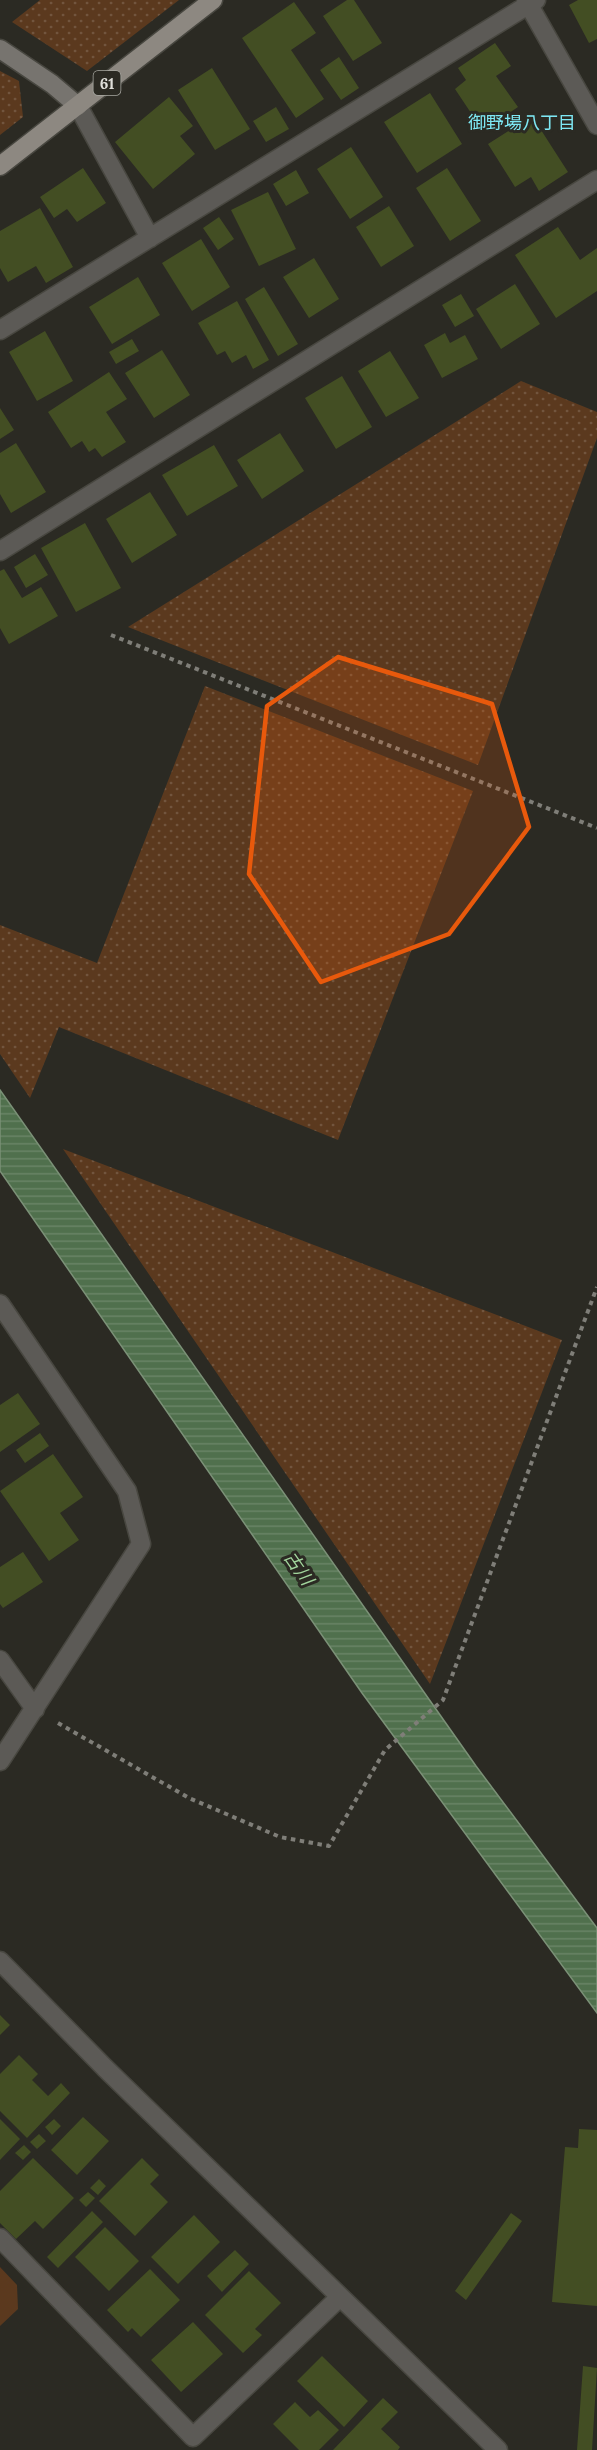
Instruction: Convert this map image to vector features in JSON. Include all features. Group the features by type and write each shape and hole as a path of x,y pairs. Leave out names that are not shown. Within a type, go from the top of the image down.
{"main road":[{"name":"61","path":"0,166 213,0"}],"street":[{"path":"0,330 530,1 597,125"},
{"path":"0,49 52,84 78,106 150,238"},
{"path":"2,545 597,180"},
{"path":"0,1304 127,1491 141,1544 0,1761"},
{"path":"0,1660 35,1709"},
{"path":"0,1961 105,2068 498,2450"},
{"path":"0,2238 193,2437 340,2297"}],"path":[{"path":"111,635 597,828"},
{"path":"35,1709 189,1798 280,1837 329,1846 385,1750 442,1700 597,1287"}],"highlighted area":[{"path":"338,657 492,704 529,827 449,934 321,982 249,874 267,706"}],"shaded area":[{"path":"40,0 179,0 87,71 12,22"},
{"path":"0,71 19,81 23,117 0,135"},
{"path":"521,381 597,412 597,438 478,765 128,627"},
{"path":"205,686 473,791 338,1140 59,1027 30,1098 0,1054 0,925 97,963"},
{"path":"63,1149 562,1340 430,1684"},
{"path":"0,2267 17,2285 18,2309 0,2326"}],"water":[{"name":"古川","path":"0,1090 476,1766 597,1928 597,2013 362,1693 0,1171"}],"building":[{"path":"347,0 354,0 382,43 353,61 323,16"},
{"path":"578,0 597,0 597,39 589,43 569,5"},
{"path":"294,2 316,33 291,50 324,99 296,118 242,38"},
{"path":"495,43 511,66 496,76 518,107 483,131 455,89 466,80 458,68"},
{"path":"339,57 359,88 341,100 320,70"},
{"path":"212,68 250,129 215,150 178,90"},
{"path":"430,93 462,144 417,173 384,122"},
{"path":"169,97 193,126 180,136 195,154 153,189 115,142"},
{"path":"276,107 289,129 266,142 253,121"},
{"path":"532,116 568,172 539,191 531,177 515,187 488,144"},
{"path":"351,147 383,197 350,219 317,169"},
{"path":"83,168 106,203 77,222 67,209 54,218 40,197"},
{"path":"447,168 481,221 450,241 416,188"},
{"path":"296,170 309,193 286,206 273,184"},
{"path":"268,192 296,249 259,266 231,210"},
{"path":"389,206 414,246 381,267 356,227"},
{"path":"40,208 73,267 46,283 36,266 8,282 0,268 0,231"},
{"path":"219,217 234,239 218,250 203,228"},
{"path":"558,227 580,260 597,248 597,291 556,318 515,255"},
{"path":"201,239 230,287 192,311 162,263"},
{"path":"314,258 339,299 309,318 283,277"},
{"path":"138,277 160,315 112,344 89,307"},
{"path":"515,284 540,324 501,349 476,309"},
{"path":"264,287 298,344 278,356 245,299"},
{"path":"461,294 474,316 455,327 442,305"},
{"path":"237,301 269,360 253,369 246,355 232,363 225,351 217,355 198,323"},
{"path":"45,331 73,381 37,401 9,352"},
{"path":"445,333 450,343 465,335 478,359 442,378 424,345"},
{"path":"132,339 139,351 116,364 109,352"},
{"path":"162,350 190,395 154,418 125,373"},
{"path":"390,351 419,398 386,417 358,371"},
{"path":"109,372 127,399 106,412 126,442 102,457 95,448 89,452 82,441 71,448 48,412"},
{"path":"342,376 372,427 336,449 305,398"},
{"path":"0,408 14,430 0,439"},
{"path":"280,433 304,471 262,499 237,460"},
{"path":"16,443 46,492 11,513 0,494 0,453"},
{"path":"214,445 238,486 187,516 162,475"},
{"path":"150,492 177,535 132,563 106,519"},
{"path":"85,523 121,588 76,612 41,548"},
{"path":"35,554 48,575 26,588 14,567"},
{"path":"4,569 22,598 41,587 58,616 9,644 0,628 0,571"},
{"path":"18,1393 40,1424 0,1452 0,1405"},
{"path":"40,1433 49,1446 25,1463 16,1450"},
{"path":"53,1454 83,1497 60,1513 79,1540 49,1561 0,1491"},
{"path":"23,1552 43,1582 3,1608 0,1604 0,1567"},
{"path":"0,2015 10,2025 0,2035"},
{"path":"19,2055 38,2074 32,2080 48,2096 61,2083 70,2093 27,2138 0,2111 0,2074"},
{"path":"83,2117 109,2141 77,2175 51,2150"},
{"path":"0,2119 20,2139 0,2160"},
{"path":"54,2119 61,2126 52,2135 45,2127"},
{"path":"579,2129 597,2130 597,2306 552,2302 565,2147 578,2148"},
{"path":"39,2134 46,2141 37,2149 30,2142"},
{"path":"24,2145 31,2152 23,2160 15,2153"},
{"path":"33,2158 74,2198 43,2229 35,2221 16,2239 0,2223 0,2191"},
{"path":"142,2158 159,2175 150,2184 168,2202 135,2236 99,2201"},
{"path":"99,2179 106,2186 98,2195 90,2188"},
{"path":"88,2192 95,2198 86,2207 79,2200"},
{"path":"92,2211 103,2222 58,2268 47,2257"},
{"path":"511,2213 522,2221 466,2300 455,2291"},
{"path":"194,2215 220,2242 178,2284 151,2257"},
{"path":"105,2227 139,2261 109,2291 75,2257"},
{"path":"235,2250 249,2264 222,2292 207,2276"},
{"path":"150,2269 180,2300 141,2337 132,2328 128,2332 107,2310"},
{"path":"249,2271 281,2303 255,2329 262,2335 243,2353 205,2315"},
{"path":"193,2322 223,2354 181,2392 151,2360"},
{"path":"322,2356 368,2401 344,2427 297,2381"},
{"path":"583,2366 597,2368 592,2450 577,2450"},
{"path":"383,2398 398,2412 381,2429 400,2447 398,2450 333,2450"},
{"path":"295,2402 310,2417 318,2410 339,2430 319,2450 299,2450 273,2424"}],"district":[{"name":"御野場八丁目","path":"522,122"}]}
